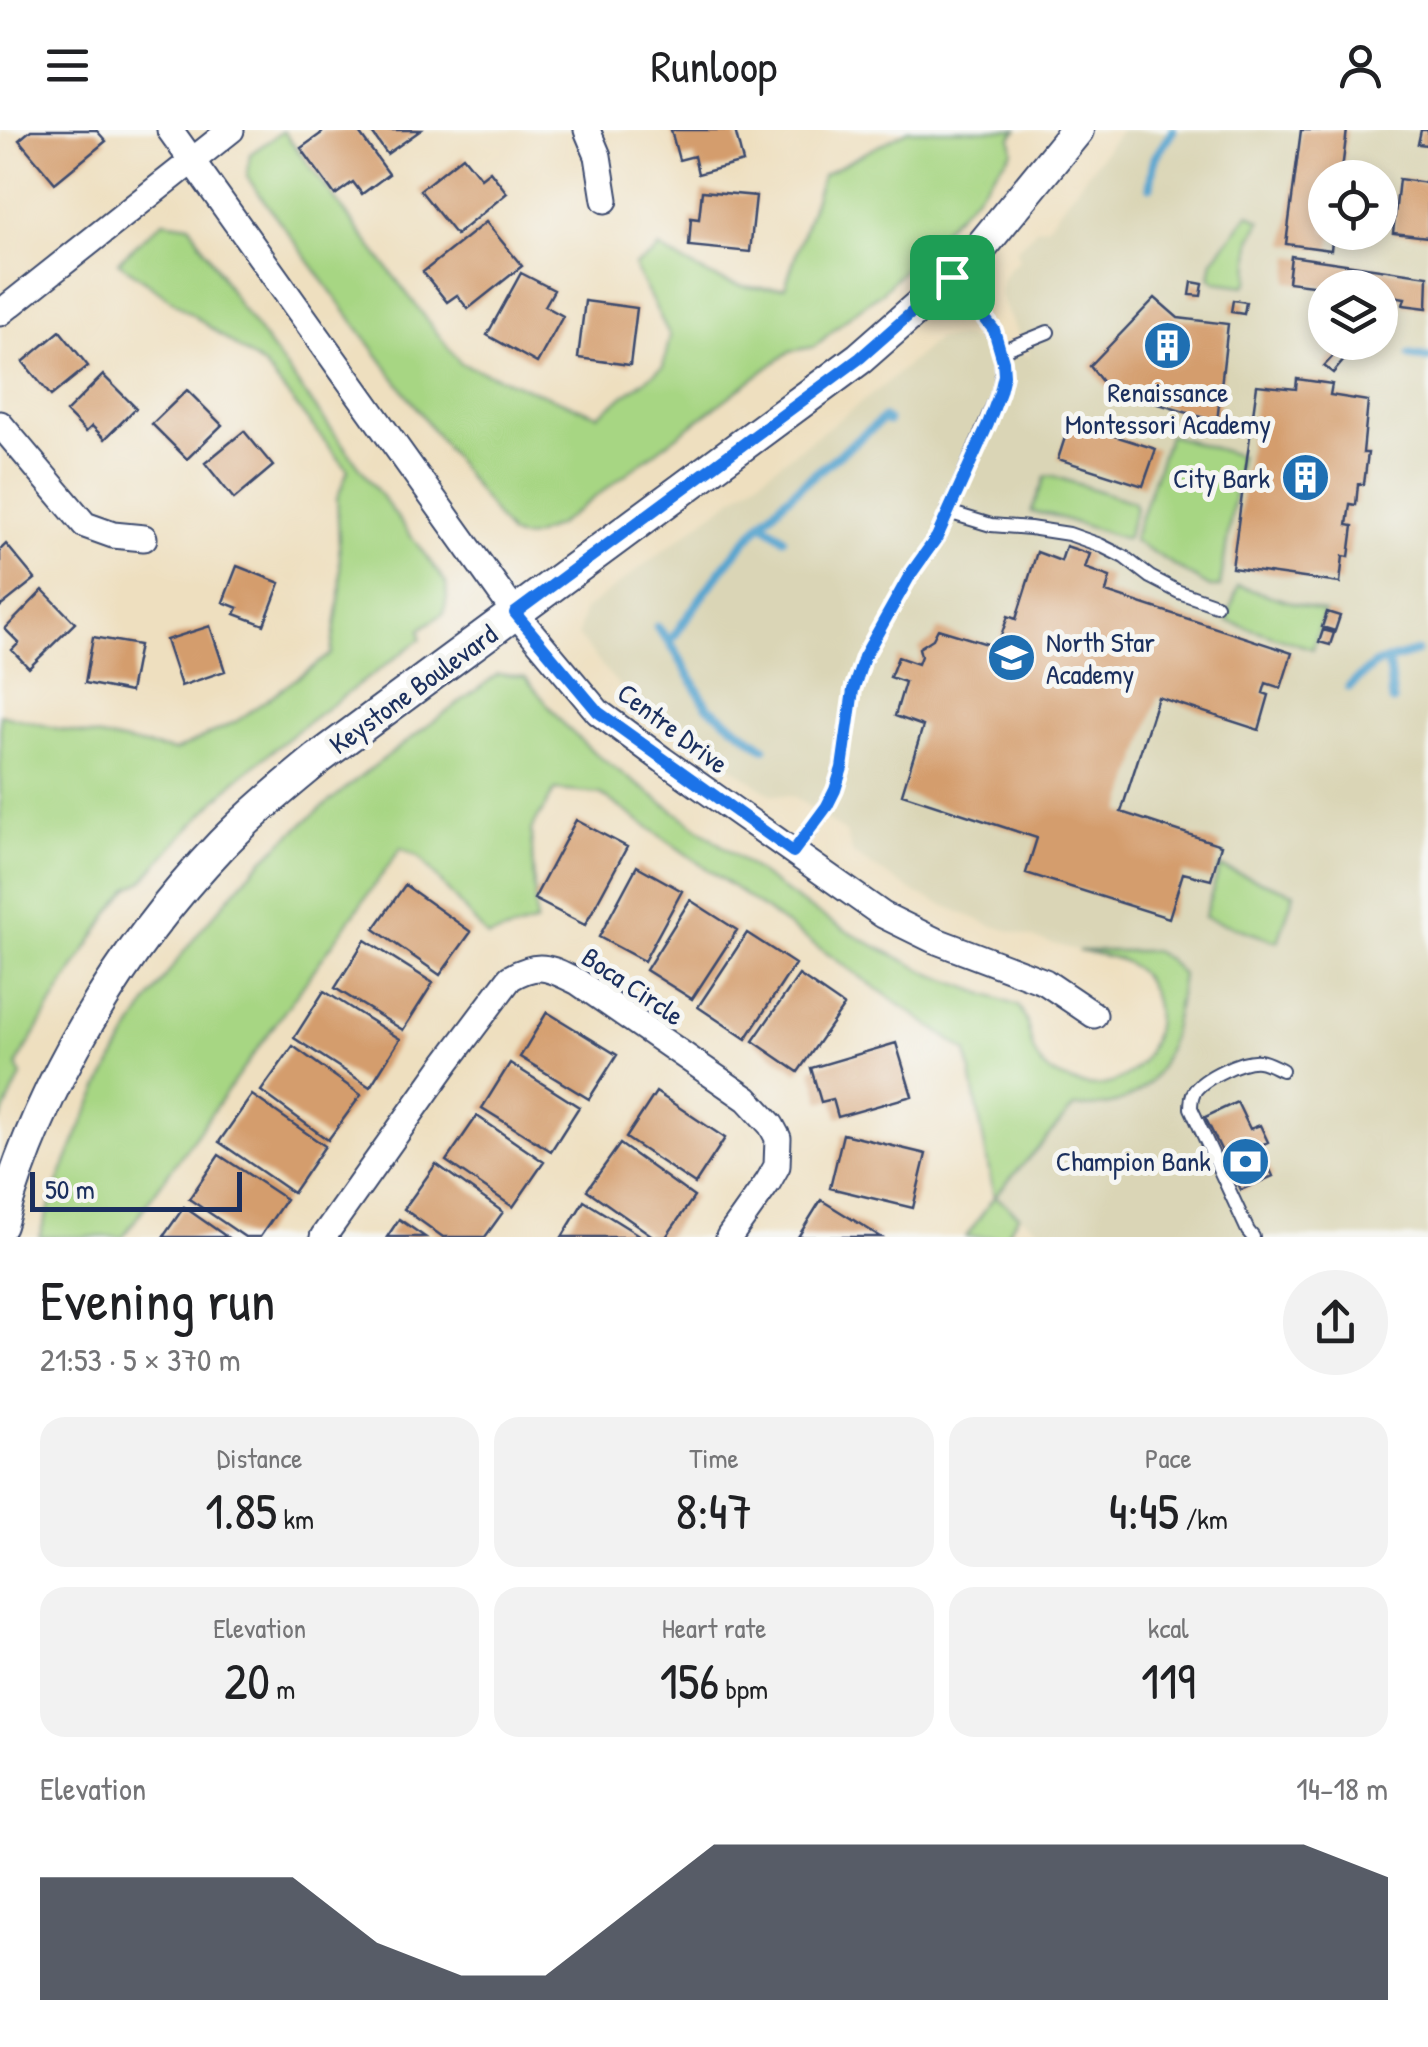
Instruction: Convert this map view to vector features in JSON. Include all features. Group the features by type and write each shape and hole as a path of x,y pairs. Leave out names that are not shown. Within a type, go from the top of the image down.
{"street":[{"name":"Centre Drive","path":"170,130 515,613 598,712 883,915 934,940 1045,982 1094,1015"},
{"path":"0,313 231,130"},
{"path":"587,130 598,156 605,200"},
{"name":"Keystone Boulevard","path":"0,1225 30,1141 62,1071 103,999 166,907 223,842 334,746 860,358 952,277 1016,207 1076,130"},
{"path":"0,424 85,525 112,535 144,538"},
{"name":"Boca Circle","path":"323,1237 510,978 536,967 549,968 578,982 747,1099 772,1124 778,1138 777,1166 729,1237"}],"lane":[{"path":"793,852 835,790 853,690 864,657 910,575 937,537 1000,392 1004,375 994,330 952,277"},
{"path":"1001,352 1048,332"},
{"path":"948,512 991,526 1069,534 1124,558 1179,592 1216,605"},
{"path":"1252,1237 1192,1108 1192,1100 1194,1092 1209,1079 1239,1064 1259,1061 1282,1070"}],"shaded area":[{"name":"North Star Academy","path":"1121,130 1428,130 1428,1237 1050,1237 994,1197 1075,1107 1099,1108 1125,1102 1164,1062 1175,1026 1182,975 1169,960 1153,951 1078,951 993,926 917,894 853,854 846,833 795,797 771,794 631,698 578,636 584,610 883,386 937,339 965,337 1030,356 1000,294 1008,269 1019,260 1016,250 1037,228 1046,227"}],"green space":[{"path":"909,130 1017,130 1011,137 1013,151 881,293 814,347 790,351 558,525 524,538 510,535 247,177 250,154 283,131 460,363 598,415 663,367 670,336 634,266 659,248 704,273 734,284 785,287 823,175"},
{"path":"1249,214 1261,221 1251,239 1249,281 1245,286 1216,282 1210,277 1213,260"},
{"path":"163,221 190,225 239,305 446,583 447,597 444,613 420,629 421,639 236,780 142,882 129,888 66,981 17,1064 21,1076 0,1121 0,714 175,751 237,721 331,654 341,587 337,499 348,470 264,366 118,262"},
{"path":"1169,435 1240,456 1220,587 1210,587 1133,540"},
{"path":"1053,476 1133,502 1136,508 1126,539 1031,512 1045,477"},
{"path":"1238,586 1324,612 1313,649 1227,621"},
{"path":"498,674 525,677 566,727 597,755 798,901 850,933 933,975 1018,1006 1039,1061 1062,1078 1080,1084 1105,1085 1126,1076 1142,1061 1157,1018 1153,996 1142,976 1118,959 1078,951 1153,951 1169,960 1182,975 1173,1027 1158,1070 1146,1086 1128,1098 1105,1105 1074,1107 995,1196 1019,1215 1004,1237 966,1237 994,1197 967,1052 601,794 555,790 531,830 536,923 488,937 419,857 401,848 123,1237 39,1237 73,1145 114,1060 193,940 250,873 293,832"},
{"path":"1220,867 1294,893 1278,942 1204,917"}],"building":[{"path":"31,130 96,130 106,141 55,183 19,140"},
{"path":"320,130 357,130 389,174 362,194 353,182 335,195 301,148 322,133"},
{"path":"370,130 421,130 387,154"},
{"path":"671,130 735,130 743,162 698,174 694,156 679,160"},
{"path":"1301,130 1347,130 1343,160 1308,160 1308,247 1286,244"},
{"path":"1421,130 1428,130 1428,145 1418,144"},
{"path":"463,156 481,178 490,171 507,193 456,235 420,190"},
{"path":"1399,179 1428,183 1428,237 1398,234"},
{"path":"702,191 756,196 750,252 689,246 691,218 699,219"},
{"path":"486,222 522,266 468,309 457,295 447,302 423,272"},
{"path":"1291,256 1387,270 1308,270 1308,284 1288,282"},
{"path":"1398,272 1428,276 1427,308 1403,305 1405,298 1398,297"},
{"path":"521,273 554,290 545,306 563,316 537,363 487,335"},
{"path":"1192,282 1203,284 1201,296 1190,295"},
{"name":"Renaissance Montessori Academy","path":"1155,298 1178,318 1228,324 1217,422 1107,388 1090,366"},
{"path":"1233,300 1246,302 1244,314 1231,312"},
{"path":"585,301 637,308 630,365 578,358"},
{"path":"60,331 88,366 51,396 23,362"},
{"path":"1330,360 1344,360 1333,373 1324,366"},
{"path":"103,375 136,408 105,439 92,426 86,432 66,412"},
{"name":"City Bark","path":"1297,379 1332,384 1330,395 1368,401 1364,484 1358,484 1356,505 1350,504 1347,525 1353,526 1349,557 1343,556 1340,583 1232,568 1257,385 1296,389"},
{"path":"187,390 222,425 187,459 152,424"},
{"path":"1070,422 1156,449 1143,486 1058,459"},
{"path":"244,431 273,466 234,499 205,463"},
{"path":"6,544 35,579 0,607 0,550"},
{"path":"1066,546 1090,554 1085,568 1110,577 1106,592 1292,653 1281,688 1266,683 1263,693 1269,695 1259,730 1158,697 1121,812 1221,845 1211,880 1183,873 1169,918 1026,873 1037,838 902,794 923,726 895,716 905,682 890,677 898,657 918,664 919,648 933,639 938,629 997,647 1008,616 1016,619 1037,552 1061,561"},
{"path":"237,566 280,583 264,625 235,614 238,608 223,602"},
{"path":"43,590 75,623 29,668 12,650 19,643 5,629"},
{"path":"1327,612 1340,616 1335,631 1322,627"},
{"path":"210,626 225,671 181,686 166,640"},
{"path":"1323,630 1334,633 1330,645 1319,642"},
{"path":"93,637 139,645 130,692 85,683"},
{"path":"576,820 627,847 585,925 534,899"},
{"path":"637,866 682,891 644,961 599,937"},
{"path":"405,885 471,932 440,975 374,929"},
{"path":"690,900 737,930 692,999 646,970"},
{"path":"747,933 795,964 746,1039 698,1007"},
{"path":"365,940 433,983 403,1030 335,988"},
{"path":"799,975 844,1006 798,1072 753,1041"},
{"path":"324,991 400,1039 370,1087 294,1038"},
{"path":"547,1012 617,1055 589,1099 520,1057"},
{"path":"896,1043 912,1096 838,1117 833,1099 821,1102 811,1068"},
{"path":"293,1046 361,1095 328,1140 261,1091"},
{"path":"510,1063 579,1107 551,1151 482,1108"},
{"path":"656,1092 725,1138 695,1184 626,1138"},
{"path":"252,1095 325,1146 293,1193 219,1142"},
{"name":"Champion Bank","path":"1237,1102 1250,1129 1260,1125 1268,1142 1259,1146 1273,1176 1241,1190 1205,1117"},
{"path":"477,1116 544,1162 513,1207 446,1161"},
{"path":"843,1134 926,1154 913,1208 830,1188"},
{"path":"620,1144 694,1197 666,1237 654,1237 587,1190"},
{"path":"219,1155 286,1199 260,1237 245,1237 189,1199"},
{"path":"436,1164 503,1212 485,1237 443,1237 404,1209"},
{"path":"821,1200 881,1237 798,1237"},
{"path":"584,1201 642,1237 562,1237"},
{"path":"184,1207 227,1237 163,1237"},
{"path":"399,1219 425,1237 387,1237"}],"waterway":[{"path":"1150,186 1154,159 1173,130"},
{"path":"1410,355 1428,358"},
{"path":"670,642 724,567 774,510 884,418 888,421"},
{"path":"762,522 783,538"},
{"path":"657,627 707,706 764,748"},
{"path":"1349,687 1375,664 1416,652"},
{"path":"1388,660 1393,701"}],"place":[{"name":"Renaissance Montessori Academy","path":"1168,345"},
{"name":"City Bark","path":"1305,478"},
{"name":"North Star Academy","path":"1011,658"},
{"name":"Champion Bank","path":"1246,1161"}],"route":[{"path":"952,277 994,330 1003,361 1000,392 937,537 882,620 864,657 853,690 835,790 793,852 598,712 515,613 860,358 952,277"}]}
